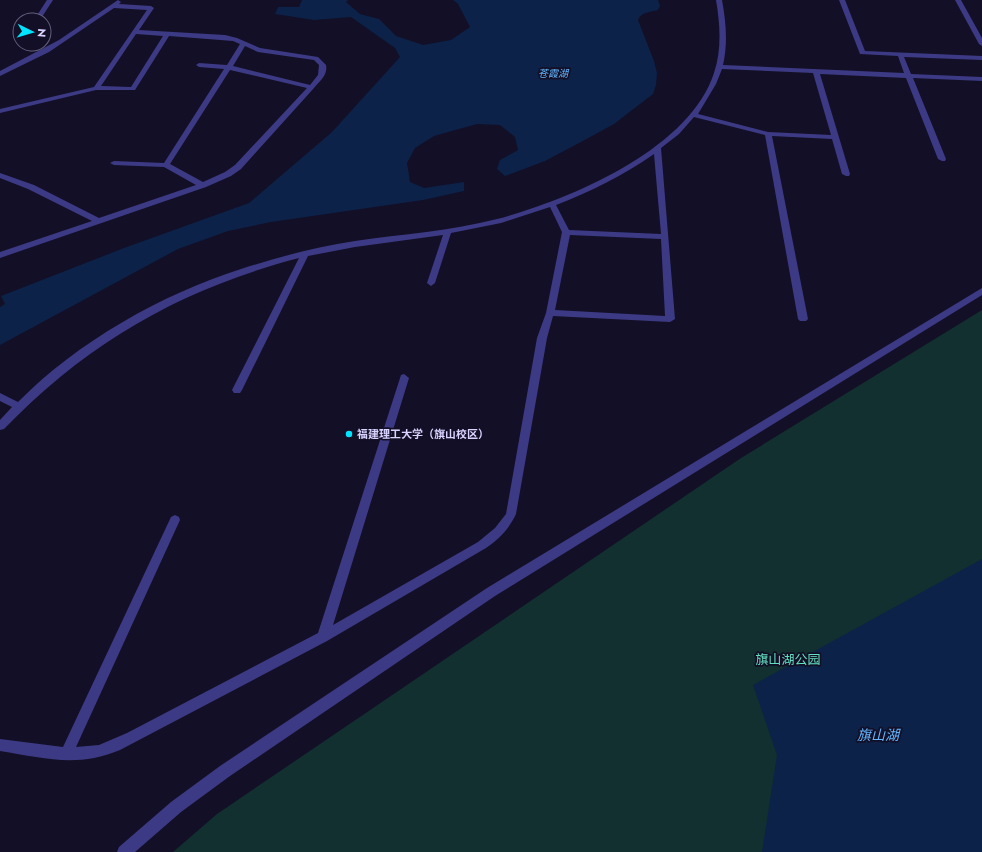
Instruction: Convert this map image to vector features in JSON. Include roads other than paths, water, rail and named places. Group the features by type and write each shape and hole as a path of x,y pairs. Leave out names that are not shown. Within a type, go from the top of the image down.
{"street":[{"path":"42,12 50,0"},
{"path":"0,74 52,48 121,0"},
{"path":"0,426 18,406 73,361 112,334 141,317 216,281 266,264 305,254 356,244 448,231 496,221 552,204 594,186 628,167 657,148 686,124 710,92 719,67 723,41 719,0"},
{"path":"842,0 862,52 982,58"},
{"path":"958,0 982,44"},
{"path":"96,88 151,8 113,6"},
{"path":"0,254 217,180 238,167 324,72 322,62 316,58 258,50 235,39 215,35 134,32"},
{"path":"0,111 96,88 133,89 168,33"},
{"path":"166,164 244,43"},
{"path":"900,54 942,159"},
{"path":"199,65 228,67 312,87"},
{"path":"719,67 982,79"},
{"path":"816,71 846,174"},
{"path":"694,115 768,134 835,137"},
{"path":"768,134 803,319"},
{"path":"550,313 670,319 665,237 657,148"},
{"path":"114,163 166,164 203,185"},
{"path":"0,175 31,186 99,221"},
{"path":"0,745 66,755 90,753 111,747 132,738 322,637 494,537 507,523 511,514 542,338 550,313 566,232 552,204"},
{"path":"431,284 448,231"},
{"path":"566,232 665,237"},
{"path":"237,390 305,254"},
{"path":"124,852 176,807 225,771 491,592 982,291"},
{"path":"322,637 404,378"},
{"path":"0,397 18,406"},
{"path":"66,755 175,520"}],"water":[{"name":"苍霞湖","path":"302,0 348,0 346,2 360,14 379,19 396,36 423,45 451,40 470,27 458,4 453,0 658,0 660,6 658,10 641,15 638,20 654,61 657,73 656,85 653,94 614,124 545,161 505,176 497,169 500,160 518,150 515,137 500,125 477,124 434,136 415,148 407,163 410,182 424,188 464,182 464,191 423,200 271,222 228,231 178,249 0,345 0,307 5,304 1,296 124,248 249,203 332,132 400,57 395,48 351,17 314,20 275,14 278,7 299,7"},
{"name":"旗山湖","path":"982,559 982,852 762,852 777,755 753,685"}],"place":[{"name":"福建理工大学（旗山校区）","path":"349,434"}],"park label":[{"name":"旗山湖公园","path":"788,659"}]}
